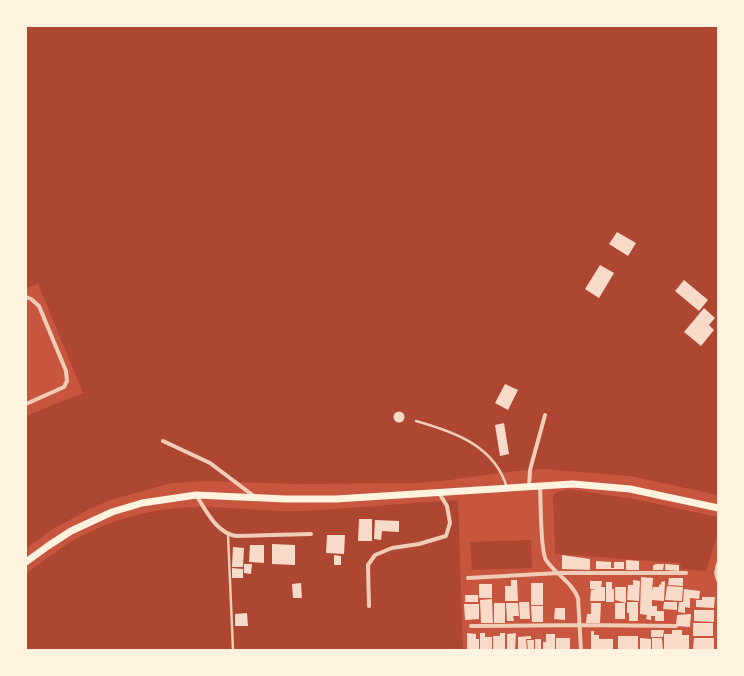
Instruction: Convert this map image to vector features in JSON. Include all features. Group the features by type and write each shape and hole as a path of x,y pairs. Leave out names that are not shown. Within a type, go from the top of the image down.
{"main road":[{"path":"26,562 71,531 112,512 142,503 196,495 285,499 336,499 573,484 630,489 718,508"}],"street":[{"path":"26,297 31,299 39,306 66,371 67,381 64,387 26,404"},
{"path":"530,486 530,470 545,415"},
{"path":"163,440 210,463 256,497"},
{"path":"540,486 543,553 548,563 576,594 579,603 581,650"},
{"path":"369,606 368,565 376,556 392,548 419,544 446,536 450,523 447,506 439,493"},
{"path":"196,495 222,532 228,535 311,534"},
{"path":"718,564 716,573 718,580"},
{"path":"468,578 559,574 686,573"},
{"path":"471,626 676,626"}],"lane":[{"path":"416,421 454,434 478,446 499,468 507,488"},
{"path":"228,535 233,650"}],"shaded area":[{"path":"26,26 718,26 718,495 630,476 543,469 413,483 297,484 206,481 172,483 110,500 51,530 26,549 26,416 83,393 38,284 26,288"},
{"path":"569,489 639,500 718,517 718,533 706,571 681,569 680,563 555,554 553,496 557,492"},
{"path":"458,500 463,650 26,650 26,574 70,542 101,527 118,521 152,512 187,507 298,511"},
{"path":"531,540 532,568 472,570 470,542"}],"building":[{"path":"617,232 636,243 628,256 609,244"},
{"path":"600,265 614,273 599,298 585,289"},
{"path":"684,280 708,300 699,311 675,291"},
{"path":"704,308 715,318 709,325 714,330 701,346 684,332"},
{"path":"505,384 518,390 508,410 495,403"},
{"path":"397,412 401,412 403,413 403,421 397,422 394,419 394,415"},
{"path":"504,423 509,454 500,456 495,425"},
{"path":"359,519 372,519 372,541 358,541"},
{"path":"375,520 399,521 399,532 382,531 381,540 374,539"},
{"path":"327,535 345,535 344,554 326,553"},
{"path":"272,544 295,545 295,565 272,564"},
{"path":"250,545 264,545 264,563 249,562"},
{"path":"233,547 244,548 243,567 232,567"},
{"path":"334,555 341,556 341,565 334,565"},
{"path":"562,555 590,559 590,570 562,569"},
{"path":"626,560 639,561 639,570 626,570"},
{"path":"596,561 611,562 611,568 614,568 614,562 624,562 624,569 596,569"},
{"path":"244,564 252,564 251,574 244,573"},
{"path":"664,564 663,570 653,570 653,565"},
{"path":"665,564 679,565 679,571 665,570"},
{"path":"232,568 243,569 243,578 232,578"},
{"path":"641,577 653,578 652,592 653,587 659,587 661,582 665,581 664,601 652,600 652,606 657,606 657,611 664,611 664,621 655,621 655,616 651,616 651,620 646,619 647,615 640,614"},
{"path":"669,578 683,578 683,586 668,585"},
{"path":"511,580 517,580 518,601 505,601 505,586 511,586"},
{"path":"633,580 640,581 639,601 627,600 628,585 633,585"},
{"path":"590,581 602,581 601,587 605,587 605,601 590,601 591,590 596,589 590,589"},
{"path":"606,582 612,582 612,589 614,589 614,602 606,602"},
{"path":"301,583 302,598 293,598 292,584"},
{"path":"531,583 543,583 543,605 531,605"},
{"path":"479,584 492,584 492,598 479,598"},
{"path":"667,586 683,587 682,601 665,600"},
{"path":"615,587 626,587 626,603 615,600"},
{"path":"684,589 700,591 699,599 690,598 690,608 685,607 685,613 678,612 679,602 683,602"},
{"path":"465,595 478,595 478,602 465,602"},
{"path":"702,597 715,597 714,608 696,607 696,600 702,600"},
{"path":"492,599 493,623 481,623 480,600"},
{"path":"519,602 529,602 530,619 520,619"},
{"path":"627,602 638,602 638,621 629,621"},
{"path":"664,602 677,602 677,610 663,609"},
{"path":"494,603 505,603 505,623 494,623"},
{"path":"506,603 518,603 519,616 513,616 514,621 507,621"},
{"path":"591,603 601,603 600,623 586,623 587,614 591,614"},
{"path":"615,603 625,603 625,619 615,619"},
{"path":"464,604 479,604 479,619 465,620"},
{"path":"531,606 543,606 543,622 532,622"},
{"path":"555,608 565,608 565,620 554,619"},
{"path":"694,610 714,610 714,622 694,621"},
{"path":"247,613 248,626 235,626 235,614"},
{"path":"691,614 690,627 676,626 677,615"},
{"path":"693,623 713,623 713,636 693,636"},
{"path":"651,630 664,630 663,637 651,637"},
{"path":"672,630 682,630 682,635 689,635 689,650 664,650 664,634 672,634"},
{"path":"591,631 594,631 594,635 599,635 599,639 613,639 613,650 591,650"},
{"path":"467,633 476,634 476,639 479,639 479,650 467,650"},
{"path":"480,633 485,633 485,637 492,637 492,650 480,650"},
{"path":"500,633 505,633 505,650 493,650 493,636 500,636"},
{"path":"516,633 515,650 507,650 507,634"},
{"path":"546,634 555,634 555,650 543,650 543,642 546,642"},
{"path":"531,636 531,639 526,639 527,650 518,650 518,637"},
{"path":"618,636 638,636 638,650 618,650"},
{"path":"556,638 570,638 570,650 556,650"},
{"path":"640,638 651,639 651,650 640,650"},
{"path":"652,638 662,638 663,650 652,650"},
{"path":"694,638 714,638 714,649 693,649"},
{"path":"535,639 541,639 541,650 535,650"},
{"path":"527,640 534,640 534,650 528,650"}]}
